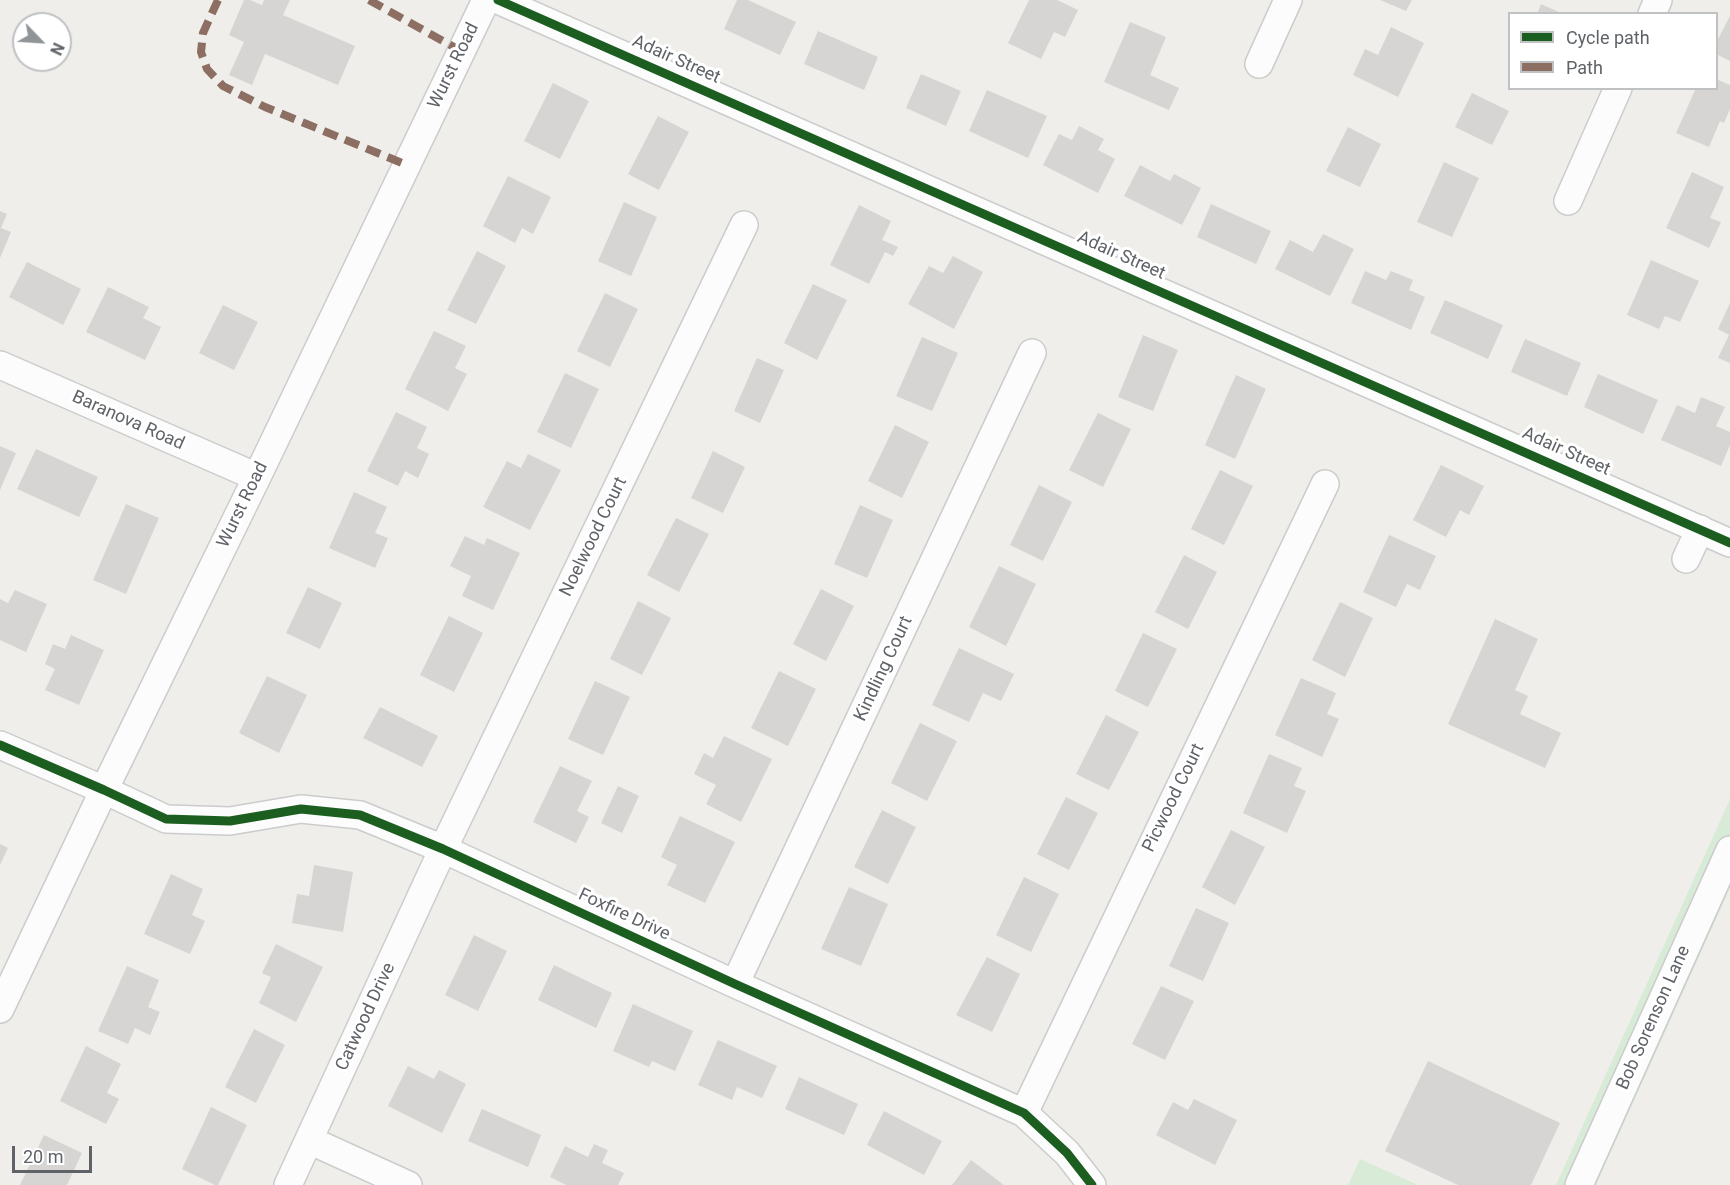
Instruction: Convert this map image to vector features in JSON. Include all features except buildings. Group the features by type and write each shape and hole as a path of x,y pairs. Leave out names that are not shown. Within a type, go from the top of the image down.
{"street":[{"name":"Wurst Road","path":"0,1008 486,0"},
{"name":"Adair Street","path":"498,0 1730,543"},
{"path":"1260,64 1288,0"},
{"path":"1568,201 1617,90"},
{"name":"Noelwood Court","path":"443,849 744,225"},
{"name":"Kindling Court","path":"735,984 1032,353"},
{"name":"Baranova Road","path":"0,365 257,477"},
{"name":"Picwood Court","path":"1024,1113 1325,484"},
{"path":"1686,558 1700,530"},
{"name":"Foxfire Drive","path":"0,745 166,819 230,821 301,809 360,814 443,849 735,984 1024,1113 1068,1153 1092,1185"},
{"name":"Catwood Drive","path":"288,1185 443,849"},
{"name":"Bob Sorenson Lane","path":"1579,1185 1730,850"},
{"path":"309,1140 408,1185"}],"green space":[{"path":"1730,799 1730,888 1596,1185 1556,1185"},
{"path":"1360,1159 1418,1185 1348,1185"}],"marked path":[{"path":"218,0 203,33 201,52 207,69 223,86 265,107 407,165"},
{"path":"369,0 461,51"}],"cycle path":[{"path":"498,0 1730,543"},
{"path":"0,745 166,819 230,821 301,809 360,815 443,849 735,984 1024,1113 1067,1153 1092,1185"}]}
